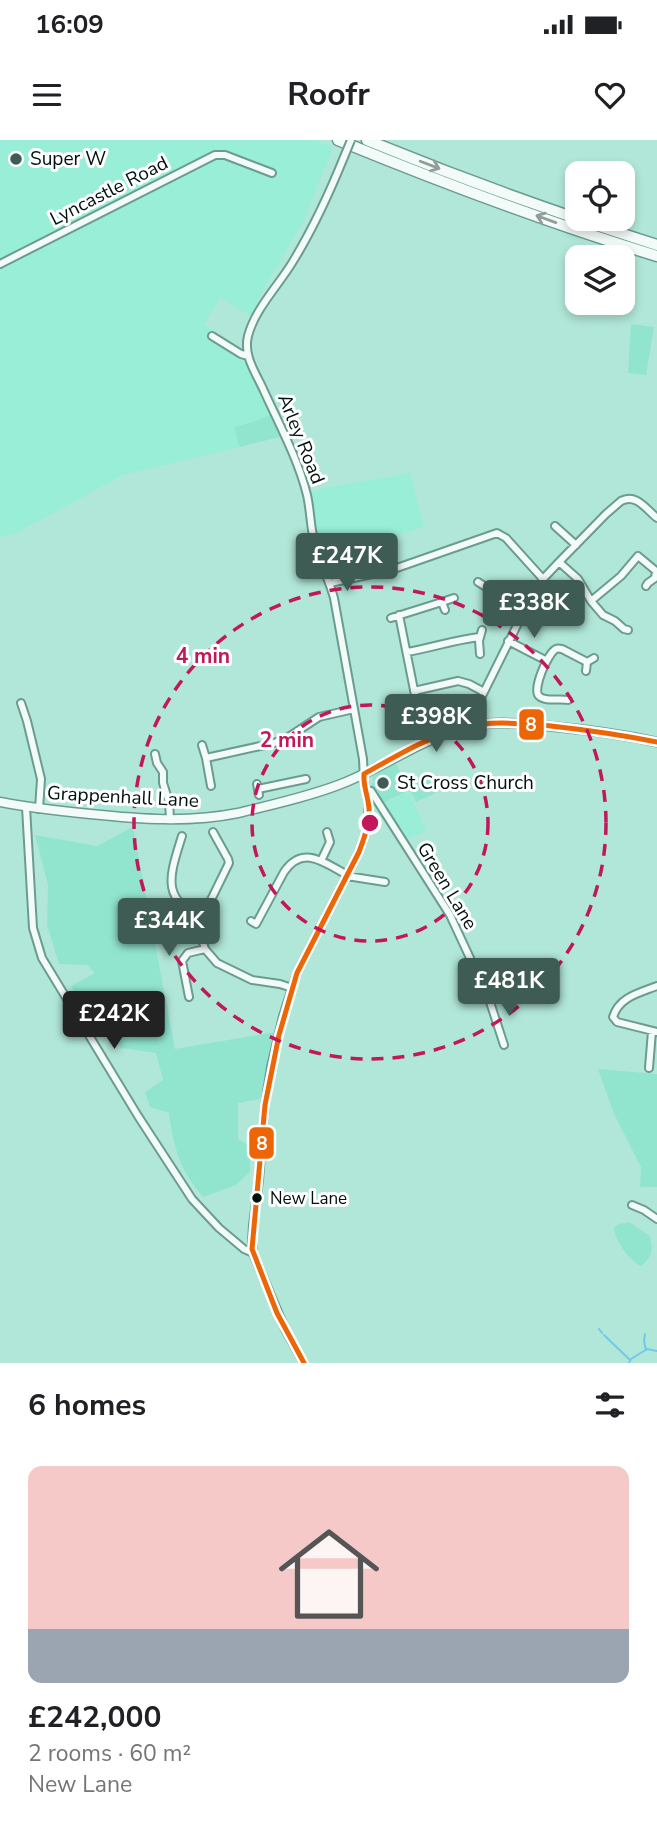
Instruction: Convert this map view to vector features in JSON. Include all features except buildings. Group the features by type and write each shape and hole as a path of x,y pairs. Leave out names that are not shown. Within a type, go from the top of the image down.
{"highway":[{"path":"338,140 458,188 657,256"},
{"path":"367,140 546,208 657,245"}],"main road":[{"name":"Grappenhall Lane","path":"0,802 39,809 198,819 290,799 345,782 407,750 444,735 483,724 520,723 657,742"}],"street":[{"path":"212,336 248,356 247,342 256,316 311,231 351,140"},
{"name":"Lyncastle Road","path":"0,264 215,155 225,155 272,173"},
{"name":"Arley Road","path":"248,356 301,477 309,505 314,542 330,583 369,806 366,831 359,852 292,988 277,1042 265,1105 252,1236 253,1253"},
{"path":"470,727 524,608 559,562 606,513 626,498 638,501 657,518"},
{"path":"553,526 576,545"},
{"path":"330,583 391,570 497,533 506,538 544,579"},
{"path":"591,601 621,576 638,556 656,571 655,578 646,586"},
{"path":"559,562 578,579 603,615 629,630"},
{"path":"478,582 489,589 503,586 508,588 524,608"},
{"path":"391,618 454,598"},
{"path":"442,602 445,610"},
{"path":"399,615 417,705"},
{"path":"407,652 481,634 480,654"},
{"path":"508,641 547,661"},
{"path":"569,701 545,699 538,695 537,685 547,661 558,648 587,662"},
{"path":"587,662 594,658"},
{"path":"586,671 587,662"},
{"path":"414,691 458,681 484,692"},
{"path":"21,703 41,779 39,809"},
{"path":"206,758 274,743 287,738 318,717 354,709"},
{"path":"202,745 211,786"},
{"path":"155,753 163,772 170,819"},
{"path":"258,789 306,779"},
{"path":"286,784 290,799"},
{"name":"Green Lane","path":"366,790 371,791 450,915 489,999 504,1045"},
{"path":"26,807 33,928 37,947 48,970 192,1199 219,1228 244,1249 253,1253 281,1322 304,1363"},
{"path":"213,832 229,863 213,894 205,919 202,939 205,949 217,963 252,980 292,988"},
{"path":"321,861 330,842 327,832"},
{"path":"182,835 171,883 172,891 184,908 205,919"},
{"path":"251,921 256,924 288,865 296,860 312,857 347,875 385,882"},
{"path":"187,999 182,961 188,953 205,949"},
{"path":"649,1068 654,1031 617,1023 613,1014 624,1000 657,986"},
{"path":"632,1205 657,1219"}],"shaded area":[{"path":"0,140 315,140 333,147 304,220 251,316 220,298 204,325 239,347 270,415 234,427 239,447 123,475 20,531 0,538"},
{"path":"631,324 654,327 646,375 628,373"},
{"path":"270,415 280,437 239,447 234,427"},
{"path":"410,473 424,526 378,541 381,572 330,583 316,550 307,494 325,488"},
{"path":"395,761 406,783 427,775 436,793 416,802 410,790 381,804 371,784 374,782 372,778 374,772"},
{"path":"409,792 426,831 405,840 383,804"},
{"path":"133,827 175,1049 275,1032 260,1099 238,1103 238,1139 250,1146 250,1172 236,1185 203,1197 188,1177 179,1158 169,1113 150,1107 145,1092 163,1080 156,1053 121,1048 98,1004 79,1000 71,986 95,973 87,965 59,964 47,925 48,885 35,835 97,846"},
{"path":"598,1069 657,1074 657,1187 640,1187 641,1167 614,1114"},
{"path":"629,1222 650,1236 651,1253 641,1266 624,1250 615,1233 614,1228 619,1224"}],"waterway":[{"path":"599,1329 602,1333"},
{"path":"645,1334 646,1350"},
{"path":"604,1335 630,1360"},
{"path":"629,1363 647,1349 657,1351"}],"transit line":[{"name":"8","path":"304,1363 277,1313 252,1249 265,1105 279,1035 297,973 365,836 369,814 364,774 439,736 466,727 487,724 551,726 657,742"}],"place":[{"name":"Super W","path":"16,159"},
{"name":"St Cross Church","path":"383,783"},
{"name":"New Lane","path":"257,1198"}]}
